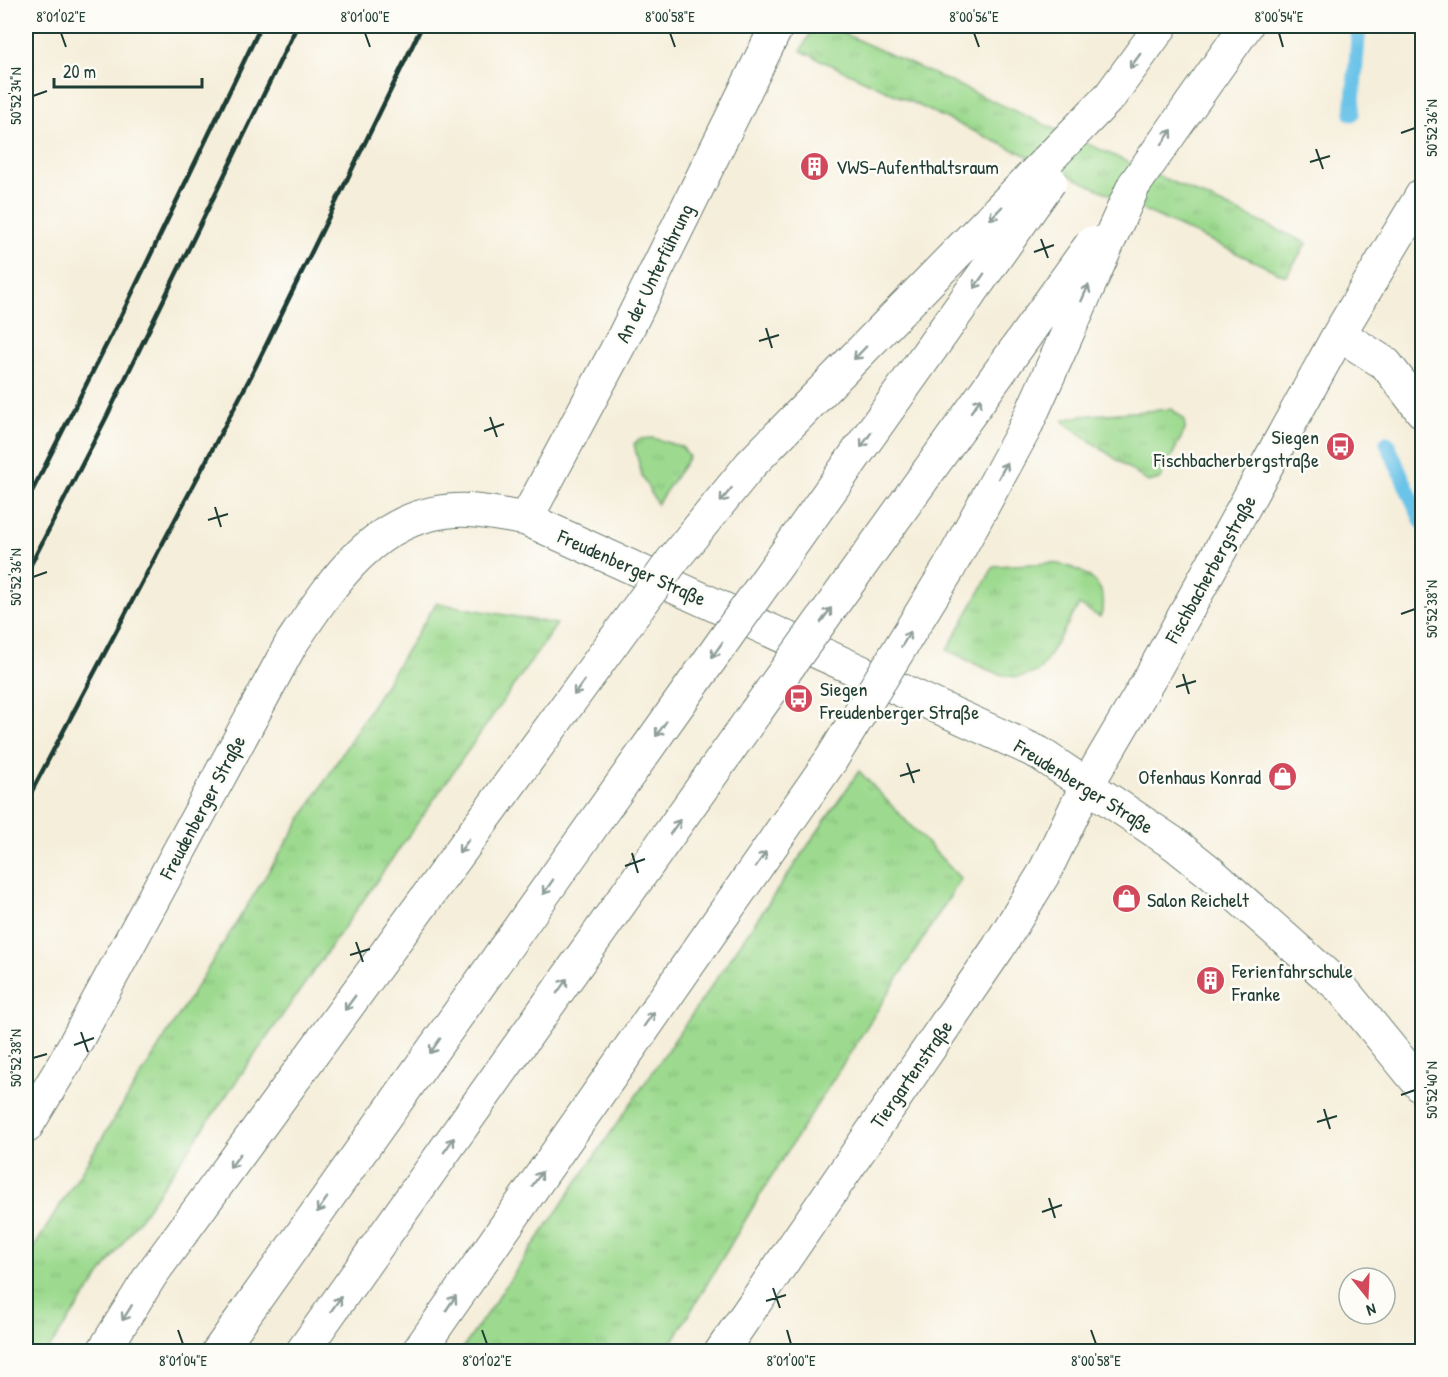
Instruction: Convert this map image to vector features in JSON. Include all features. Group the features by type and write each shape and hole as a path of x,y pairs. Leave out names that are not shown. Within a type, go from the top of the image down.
{"main road":[{"name":"An der Unterführung","path":"526,519 624,336 777,26"},
{"path":"218,1352 1161,26"},
{"path":"302,1352 1246,26"},
{"path":"103,1352 151,1275 672,561 752,464 1110,96"},
{"path":"418,1352 831,760 949,568 1024,430 1134,185"},
{"name":"Fischbacherbergstraße","path":"1086,787 1339,334 1422,195"},
{"path":"1339,334 1386,364 1422,411"},
{"name":"Freudenberger Straße","path":"26,1127 64,1064 291,644 333,581 379,537 416,516 450,510 526,519 1039,753 1086,787 1176,845 1324,973 1342,989 1422,1087"},
{"name":"Tiergartenstraße","path":"721,1352 998,948 1043,874 1086,787"}],"green space":[{"path":"814,26 827,26 1307,243 1286,276 801,51"},
{"path":"1172,409 1185,420 1185,430 1160,479 1148,482 1065,423 1064,420 1080,416"},
{"path":"653,438 682,447 689,457 657,504 642,476 634,444 639,439"},
{"path":"1052,563 1074,568 1092,579 1099,586 1103,605 1100,617 1079,605 1041,669 1030,675 1006,676 947,650 994,566"},
{"path":"436,603 557,624 47,1351 26,1351 26,1260"},
{"path":"859,771 961,879 771,1177 667,1351 461,1351"}],"waterway":[{"path":"1352,114 1359,26"},
{"path":"1387,443 1422,522"}],"railway":[{"path":"26,503 124,310 261,26"},
{"path":"26,574 107,416 297,26"},
{"path":"26,802 251,376 422,26"}],"place":[{"name":"VWS-Aufenthaltsraum","path":"815,166"},
{"name":"Siegen Fischbacherbergstraße","path":"1340,447"},
{"name":"Siegen Freudenberger Straße","path":"799,699"},
{"name":"Ofenhaus Konrad","path":"1282,776"},
{"name":"Salon Reichelt","path":"1126,899"},
{"name":"Ferienfahrschule Franke","path":"1211,981"}]}
